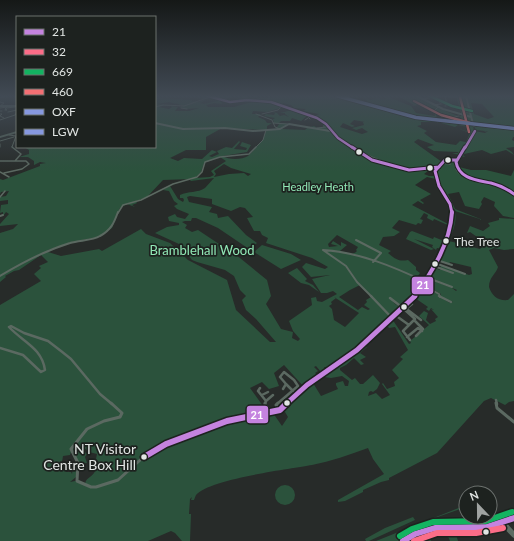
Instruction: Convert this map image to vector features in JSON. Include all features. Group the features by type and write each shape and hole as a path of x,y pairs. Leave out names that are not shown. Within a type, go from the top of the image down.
{"highway":[{"path":"447,121 514,129"},
{"path":"0,137 16,135"}],"main road":[{"path":"322,121 330,131 342,141 375,161 410,170 438,168 446,160 457,161"},
{"path":"473,121 475,131 473,137 457,161 456,169 465,177 495,184 514,194"},
{"path":"156,123 182,129 226,128 252,131 280,129 288,124 330,131"},
{"path":"403,541 420,530 435,526 490,526 514,518"},
{"path":"502,522 514,535"}],"street":[{"path":"272,123 288,124"},
{"path":"272,123 275,127 280,129"},
{"path":"317,128 326,126"},
{"path":"0,276 18,264 45,251 72,242 99,237 112,228 120,208 123,205 141,200 173,184 200,175 206,162 220,157 249,154 256,145 263,140 266,130"},
{"path":"0,141 16,135"},
{"path":"14,161 21,154 12,148 16,135"},
{"path":"0,161 26,161 29,164 22,169 4,173"},
{"path":"442,163 450,164"},
{"path":"405,308 426,282 451,226 452,212 446,194 438,182 435,173 438,168"},
{"path":"0,172 9,177"},
{"path":"0,197 5,191"},
{"path":"356,240 381,253 373,262"},
{"path":"392,318 357,282 346,266 323,250 348,254 385,265 426,282"},
{"path":"435,263 452,265"},
{"path":"435,263 453,273"},
{"path":"435,263 465,274"},
{"path":"428,278 452,287"},
{"path":"424,285 440,294 439,297 451,302"},
{"path":"390,298 396,304 405,308 421,320"},
{"path":"260,388 258,391 266,401 265,405 270,410 274,411 279,409 307,385 357,350 395,315 412,304"},
{"path":"405,308 423,329 422,332"},
{"path":"395,315 408,325"},
{"path":"410,340 403,331 414,320"},
{"path":"0,348 25,356 40,372 44,371 46,367 39,352 9,327 11,326 24,333 48,341 70,357 100,394 122,413 120,417 104,421 87,429 72,452 78,464 77,481 92,487 118,480 149,452 166,444 227,421 279,409"},
{"path":"407,337 418,328 422,332"},
{"path":"416,336 422,332"},
{"path":"279,409 276,405 293,391 298,385 284,372 280,377 293,391"},
{"path":"283,389 286,384"},
{"path":"262,395 268,392"},
{"path":"266,401 273,395"},
{"path":"496,400 497,408 514,422"}],"green space":[{"path":"156,121 266,121 267,123 272,123 267,126 267,130 276,129 279,124 273,123 274,121 281,121 279,123 287,124 282,129 305,130 314,126 317,128 323,128 323,125 325,124 320,121 353,121 350,124 355,126 352,127 343,123 340,127 362,134 368,132 362,128 356,130 352,128 364,125 363,122 365,122 361,121 434,121 473,126 474,131 485,133 488,131 484,132 485,131 476,130 474,126 514,130 514,137 512,140 514,141 514,147 506,148 514,155 506,150 491,154 482,150 464,154 463,155 465,157 460,156 461,154 459,155 452,153 458,152 434,151 427,147 434,145 418,139 414,142 442,162 458,157 455,164 456,169 458,160 459,167 471,170 486,170 511,176 514,170 514,218 503,216 494,206 495,202 484,197 479,209 465,206 459,192 448,194 455,209 483,220 455,211 455,223 449,241 480,249 483,246 483,241 470,232 467,233 470,226 483,231 490,226 488,223 499,220 499,218 514,219 514,249 504,250 494,248 489,250 498,267 491,278 489,287 492,293 501,300 508,300 514,294 514,401 505,405 491,398 484,401 437,453 389,478 389,480 363,490 363,492 345,501 338,502 338,500 384,474 373,459 368,448 340,458 312,465 233,480 204,489 196,495 194,500 191,500 192,497 190,499 190,541 182,541 175,533 171,531 148,541 0,541 0,305 41,281 34,274 41,268 39,266 48,262 41,255 19,270 5,276 6,277 0,282 0,233 13,229 18,224 0,226 9,214 6,212 3,216 3,212 0,213 1,205 8,204 8,200 0,201 0,197 6,196 9,191 1,192 0,194 0,179 3,180 40,166 40,164 46,163 40,162 34,165 34,161 28,157 19,157 29,154 29,150 26,148 156,148","holes":["421,122 438,122 455,127 458,125 468,127 466,131 459,129 470,133 466,142 460,141 456,145 436,142 424,133 427,131 417,126 421,125","222,128 266,130 263,140 248,156 239,159 232,159 223,156 247,152 251,145 242,142 240,146 247,148 246,150 234,149 240,142 239,141 232,148 226,147 217,151 219,154 212,157 209,156 217,152 212,150 202,159 184,158 178,161 170,158 186,150 206,150 206,137","220,157 226,161 211,171 214,175 210,177 195,178 201,172 204,163","224,164 231,168 251,174 248,176 244,173 229,174 214,177 216,174 214,171","427,170 436,170 438,184 448,202 450,209 450,225 412,205 418,201 423,204 424,203 420,200 431,194 415,185 427,177 436,179 436,176 424,174 428,171","214,178 202,190 180,195 180,198 183,198 184,200 183,202 178,199 170,186 163,190 169,191 174,201 178,204 174,206 177,209 189,214 185,219 177,217 175,214 168,217 169,221 179,223 179,225 167,227 155,233 179,244 192,260 225,270 234,276 240,290 246,296 242,300 246,310 276,342 270,342 236,310 227,280 188,260 170,243 146,234 141,229 102,251 99,249 61,256 48,252 48,250 72,242 99,237 112,228 120,208 127,204 135,207 132,205 137,203 136,201 147,197 163,180 192,179 190,180","190,196 212,199 212,204 231,211 240,207 245,208 253,217 247,218 254,231 260,231 262,235 268,238 266,243 312,258 328,267 325,269 306,263 302,267 311,277 330,275 312,279 321,293 333,291 337,294 322,302 317,301 316,297 311,298 312,305 289,321 293,331 300,339 298,341 292,338 293,332 281,329 266,304 271,296 267,280 240,258 198,230 192,232 185,228 187,225 182,222 191,221 192,218 196,218 218,228 249,249 257,243 246,235 228,216 218,218 217,214 209,212 212,207 189,202 187,197","424,213 428,215 427,218 433,221 434,219 450,226 444,241 434,237 433,239 412,231 406,239 431,250 434,249 414,239 433,245 432,247 436,250 437,248 443,249 438,260 449,264 450,262 471,267 472,274 469,275 441,265 440,270 434,268 429,278 457,290 456,291 429,279 426,286 441,294 440,296 453,302 450,303 438,296 439,294 424,286 415,298 428,307 426,309 429,311 431,308 434,310 431,309 438,317 435,319 436,321 430,324 426,320 428,313 424,311 419,316 429,325 410,341 411,343 409,344 392,319 386,324 389,328 395,327 408,350 400,357 403,359 392,370 399,378 394,382 395,386 387,389 383,383 382,384 390,395 382,399 376,393 368,396 369,392 373,392 377,389 380,383 373,375 363,384 360,384 355,378 352,380 340,370 340,368 354,358 361,365 364,364 360,360 366,357 360,353 367,347 363,345 351,353 391,318 371,297 366,300 367,302 364,305 370,309 368,310 362,307 358,310 339,297 360,285 345,266 349,269 357,281 392,317 402,308 395,304 389,297 404,307 425,281 417,277 420,273 408,260 402,261 395,258 388,253 391,251 379,245 383,237 394,236 400,232 392,228 399,220 416,225 418,223 421,224 423,220 420,219","337,235 358,247 356,250 357,251 353,254 340,251 347,245 341,242 341,246 333,241 331,244 338,246 329,247 328,244","336,298 359,313 345,327 334,320 332,309 329,306","284,365 304,387 279,411 285,412 288,417 282,426 273,413 263,406 250,388 262,382 269,389 279,386 274,373","316,366 322,373 326,371 324,367 328,367 331,369 323,375 324,377 331,378 342,376 349,381 348,386 345,386 343,381 336,383 338,389 321,396 313,383 322,378 315,373 318,371 314,367","83,447 89,452 97,454 96,459 99,462 94,473 85,484 75,481 70,482 76,477 76,467 73,468 72,474 71,472 66,472 67,468 64,468 65,463 62,462 63,456 70,455 71,452 79,463 87,463 85,457 87,454 82,449"]},
{"path":"473,121 514,121 514,128 474,124"},
{"path":"262,245 291,254 301,260 281,269 254,252"},
{"path":"297,268 307,279 305,281 313,285 319,292 309,285 301,283 288,273"},
{"path":"285,485 292,488 295,495 292,502 285,505 278,502 275,495 278,488"},
{"path":"458,508 458,510 429,520 441,521 442,523 419,529 399,541 376,541"},
{"path":"413,517 415,520 369,541 366,541 365,539 385,528"},
{"path":"451,527 452,531 455,531 458,541 450,541 446,532 440,531 432,532 429,536 431,541 423,541 419,537 412,541 406,541 414,536"}],"transit line":[{"name":"21","path":"322,121 338,138 372,160 409,170 439,167"},
{"name":"OXF","path":"445,121 514,129"},
{"name":"LGW","path":"454,121 514,128"},
{"name":"460","path":"464,121 470,123"},
{"name":"460","path":"466,121 469,132"},
{"name":"21","path":"475,131 456,162 460,173 471,179 499,186 514,194"},
{"name":"21","path":"144,457 166,444 227,421 280,410 307,385 357,350 412,300 428,278 443,248 451,226 452,212 450,204 439,186 435,171 445,160 457,160"},
{"name":"669","path":"400,536 423,524 442,521 486,521 496,519 512,512"},
{"name":"21","path":"403,541 415,534 435,528 487,527 498,525 514,518"},
{"name":"32","path":"414,541 437,533 476,533 503,528"}],"place":[{"name":"The Tree","path":"446,241"},
{"name":"NT Visitor Centre Box Hill","path":"144,457"}],"park label":[{"name":"Headley Heath","path":"318,187"},
{"name":"Bramblehall Wood","path":"202,250"}]}
